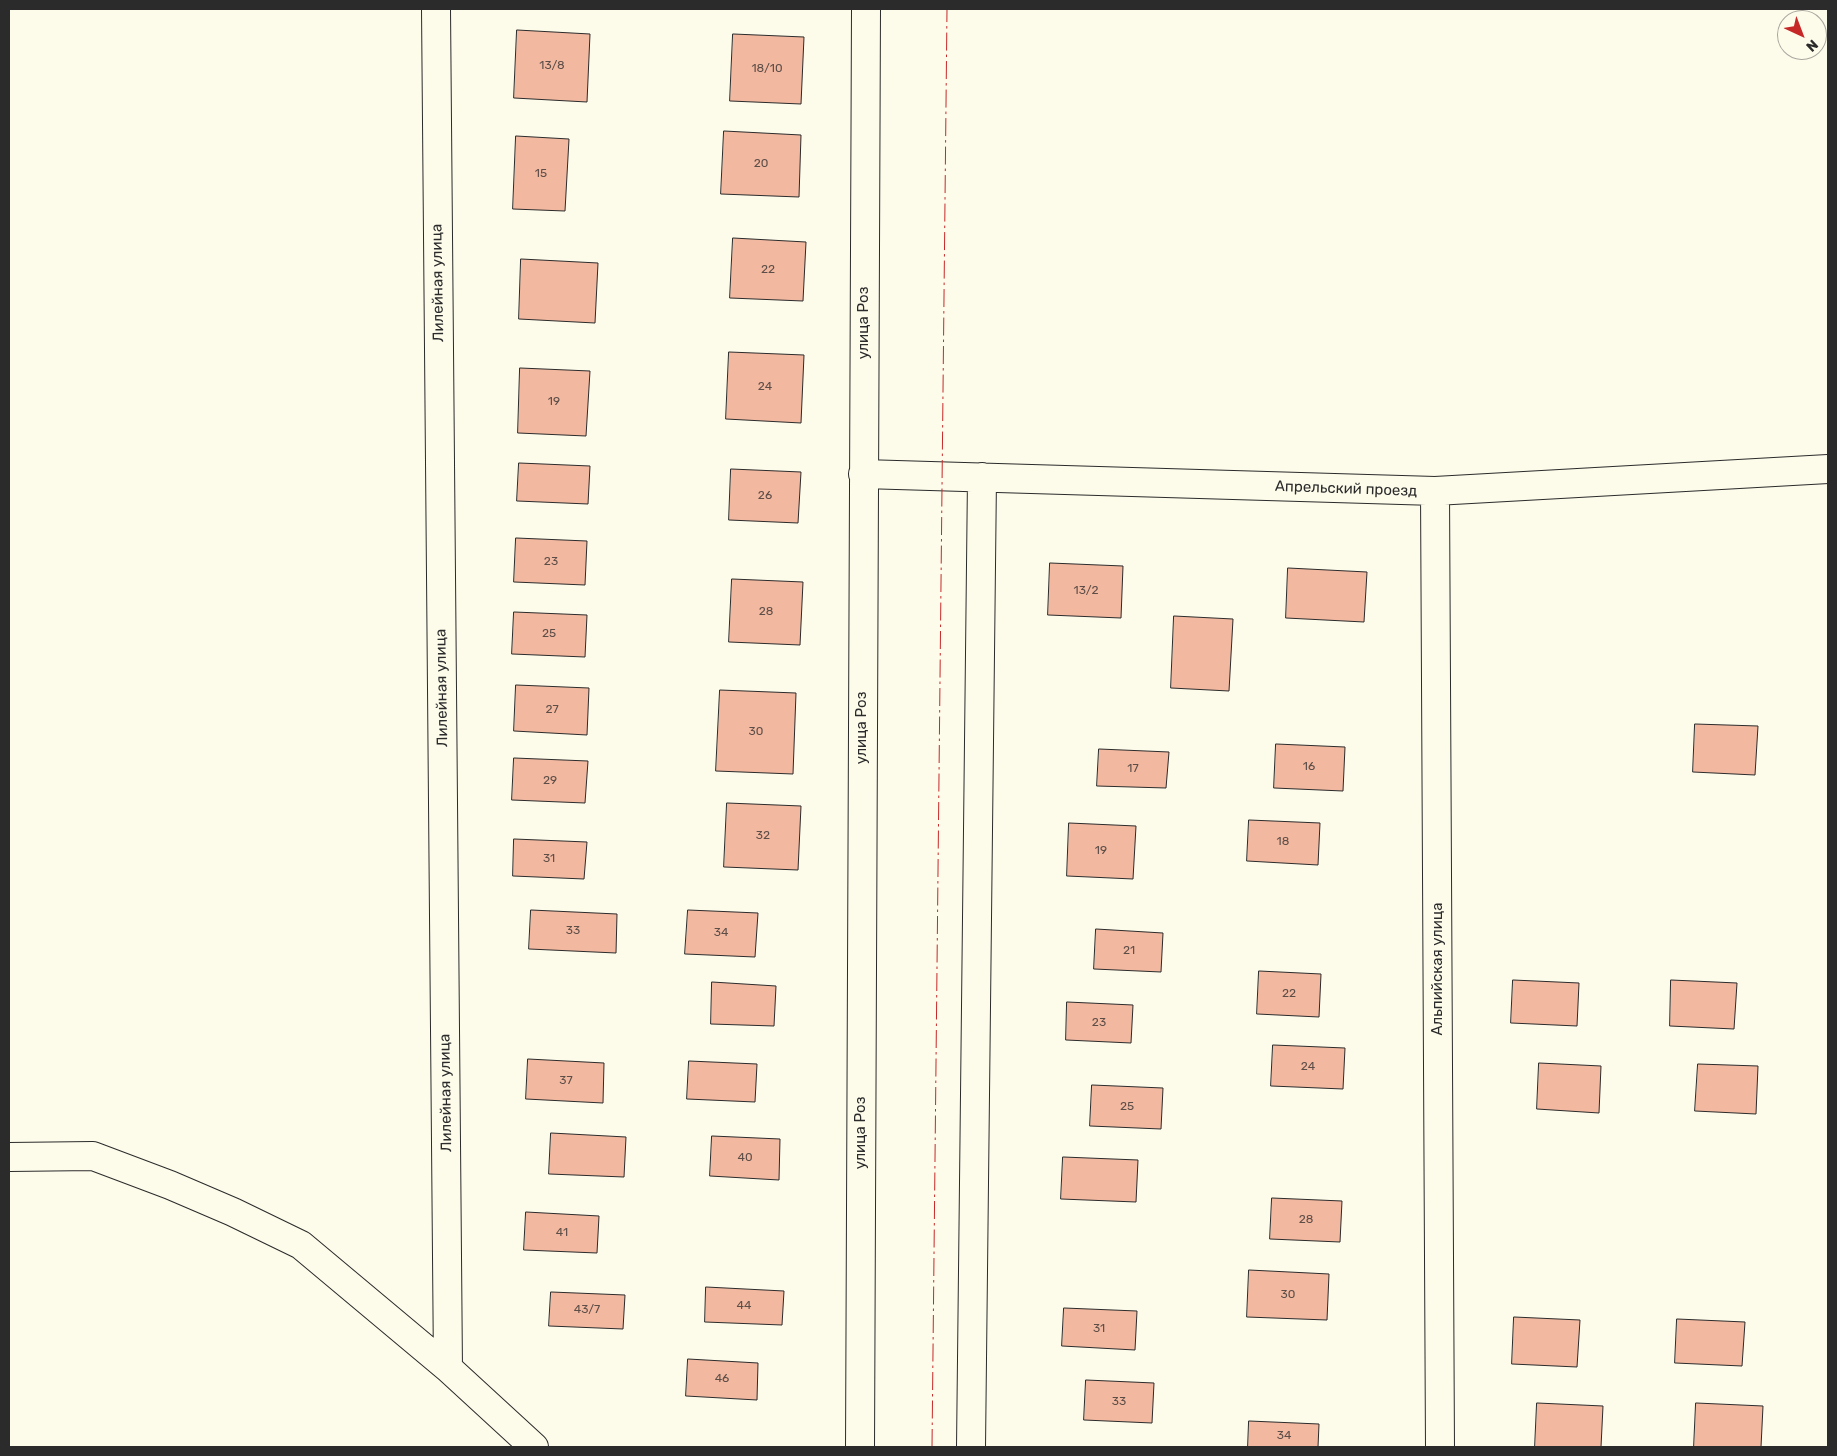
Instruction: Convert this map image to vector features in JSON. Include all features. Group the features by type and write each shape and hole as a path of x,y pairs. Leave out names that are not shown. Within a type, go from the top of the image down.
{"street":[{"name":"Лилейная улица","path":"436,9 448,1368"},
{"name":"улица Роз","path":"860,1447 866,9"},
{"name":"Апрельский проезд","path":"863,474 1435,491 1828,469"},
{"path":"971,1447 982,478"},
{"name":"Альпийская улица","path":"1435,491 1440,1447"},
{"path":"9,1157 93,1156 170,1185 233,1212 301,1245 448,1368 534,1447"}],"building":[{"path":"517,30 590,34 587,102 514,98"},
{"path":"733,34 804,37 801,104 730,101"},
{"path":"724,131 801,135 799,197 721,194"},
{"path":"516,136 569,139 565,211 513,209"},
{"path":"733,238 806,242 803,301 730,298"},
{"path":"521,259 598,263 595,323 519,319"},
{"path":"729,352 804,355 801,423 726,419"},
{"path":"520,368 590,371 586,436 518,433"},
{"path":"519,463 590,466 588,504 517,501"},
{"path":"731,469 801,472 798,523 729,520"},
{"path":"516,538 587,541 585,585 514,582"},
{"path":"1050,563 1123,566 1121,618 1048,615"},
{"path":"1288,568 1367,572 1364,622 1286,618"},
{"path":"732,579 803,582 800,645 729,642"},
{"path":"514,612 587,615 585,657 512,654"},
{"path":"1174,616 1233,619 1229,691 1171,688"},
{"path":"516,685 589,688 587,735 514,731"},
{"path":"720,690 796,693 793,774 716,771"},
{"path":"1695,724 1758,726 1755,775 1693,772"},
{"path":"1276,744 1345,747 1343,791 1274,788"},
{"path":"1099,749 1169,752 1166,788 1097,786"},
{"path":"514,758 588,761 585,803 512,800"},
{"path":"727,803 801,806 798,870 724,867"},
{"path":"1249,820 1320,823 1318,865 1247,861"},
{"path":"1069,823 1136,826 1133,879 1067,876"},
{"path":"514,839 587,842 584,879 513,876"},
{"path":"531,910 617,914 616,953 529,949"},
{"path":"688,910 758,913 755,957 685,954"},
{"path":"1096,929 1163,933 1161,972 1094,969"},
{"path":"1259,971 1321,974 1319,1017 1257,1014"},
{"path":"1513,980 1579,983 1577,1026 1511,1023"},
{"path":"1671,980 1737,983 1734,1029 1670,1026"},
{"path":"712,982 776,986 774,1026 711,1024"},
{"path":"1067,1002 1133,1005 1131,1043 1066,1040"},
{"path":"1273,1045 1345,1048 1343,1089 1271,1086"},
{"path":"528,1059 604,1063 603,1103 526,1099"},
{"path":"689,1061 757,1064 755,1102 687,1099"},
{"path":"1539,1063 1601,1066 1599,1113 1537,1109"},
{"path":"1698,1064 1758,1066 1756,1114 1695,1111"},
{"path":"1092,1085 1163,1088 1161,1129 1090,1126"},
{"path":"551,1133 626,1137 624,1177 549,1174"},
{"path":"712,1136 780,1139 779,1180 710,1176"},
{"path":"1063,1157 1138,1160 1136,1202 1061,1199"},
{"path":"1272,1198 1342,1201 1340,1242 1270,1239"},
{"path":"526,1212 599,1216 597,1253 524,1250"},
{"path":"1249,1270 1329,1274 1327,1320 1247,1317"},
{"path":"706,1287 784,1291 782,1325 705,1322"},
{"path":"551,1292 625,1295 623,1329 549,1326"},
{"path":"1064,1308 1137,1311 1135,1350 1062,1346"},
{"path":"1514,1317 1580,1320 1577,1367 1512,1364"},
{"path":"1677,1319 1745,1322 1742,1366 1675,1363"},
{"path":"688,1359 758,1363 757,1400 686,1396"},
{"path":"1086,1380 1154,1383 1152,1423 1084,1420"},
{"path":"1537,1403 1603,1406 1601,1447 1535,1447"},
{"path":"1696,1403 1763,1406 1761,1447 1694,1447"},
{"path":"1249,1421 1319,1424 1318,1447 1248,1447"}],"power":[{"path":"932,1447 947,9"}]}
